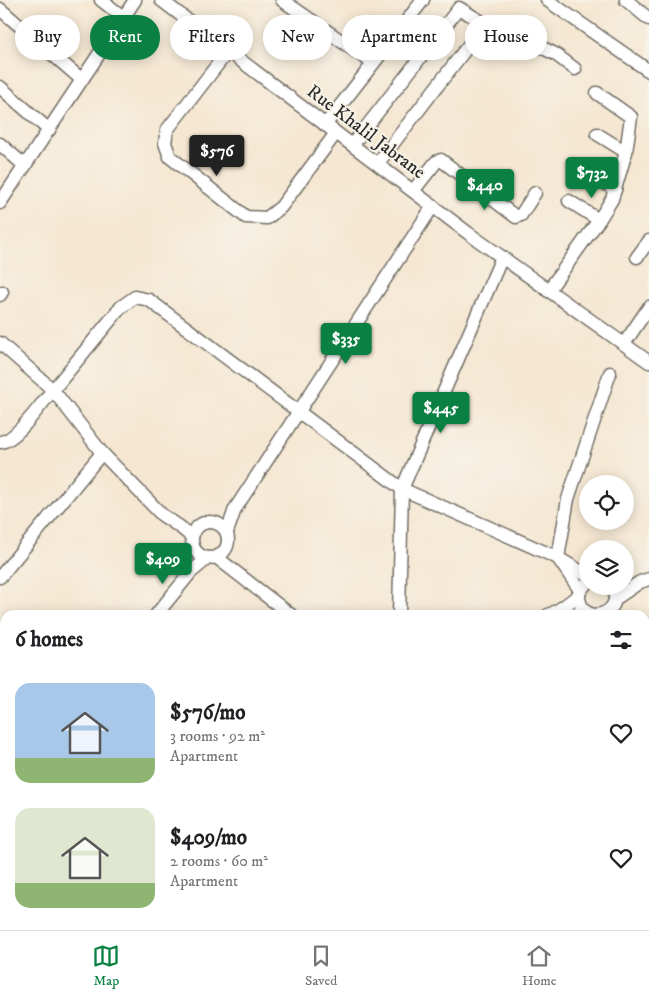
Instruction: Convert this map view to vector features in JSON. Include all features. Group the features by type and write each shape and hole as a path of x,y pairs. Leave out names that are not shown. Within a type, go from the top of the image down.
{"street":[{"path":"101,0 120,15"},
{"path":"124,15 135,0"},
{"name":"Rue Khalil Jabrane","path":"161,0 181,15"},
{"path":"282,0 373,63"},
{"path":"547,0 649,71"},
{"path":"325,125 419,1"},
{"path":"634,2 649,19"},
{"path":"353,144 458,9 461,8 472,15"},
{"path":"0,9 81,80"},
{"path":"378,163 465,50"},
{"path":"547,50 575,69"},
{"path":"0,203 94,60"},
{"path":"221,60 168,130 165,143 170,157 246,217 267,218 281,207 336,133"},
{"name":"Rue Khalil Jabrane","path":"240,60 548,291 649,362"},
{"path":"0,87 49,130"},
{"path":"548,291 599,220 616,190 626,152 631,117 597,93"},
{"path":"597,134 626,152"},
{"path":"0,144 25,166"},
{"path":"413,191 436,162 441,160 516,217 521,215 535,193"},
{"path":"594,175 616,190"},
{"path":"569,201 599,220"},
{"path":"236,572 228,546 227,532 236,509 433,206"},
{"path":"637,257 649,241"},
{"path":"399,610 402,489 502,257"},
{"path":"0,442 8,441 25,424 121,307 135,297 149,300 402,489 558,558 579,571"},
{"path":"624,344 649,308"},
{"path":"0,343 53,390 102,452 162,515 180,527 195,532"},
{"path":"579,585 558,558 568,499 610,373"},
{"path":"0,577 102,452"},
{"path":"216,523 236,509"},
{"path":"227,532 216,523 206,522 195,532 193,546 236,572 285,610"},
{"path":"160,610 207,556 223,553 228,546"},
{"path":"614,602 645,581"},
{"path":"557,610 579,592"},
{"path":"581,595 580,602 583,608 587,610"}]}
